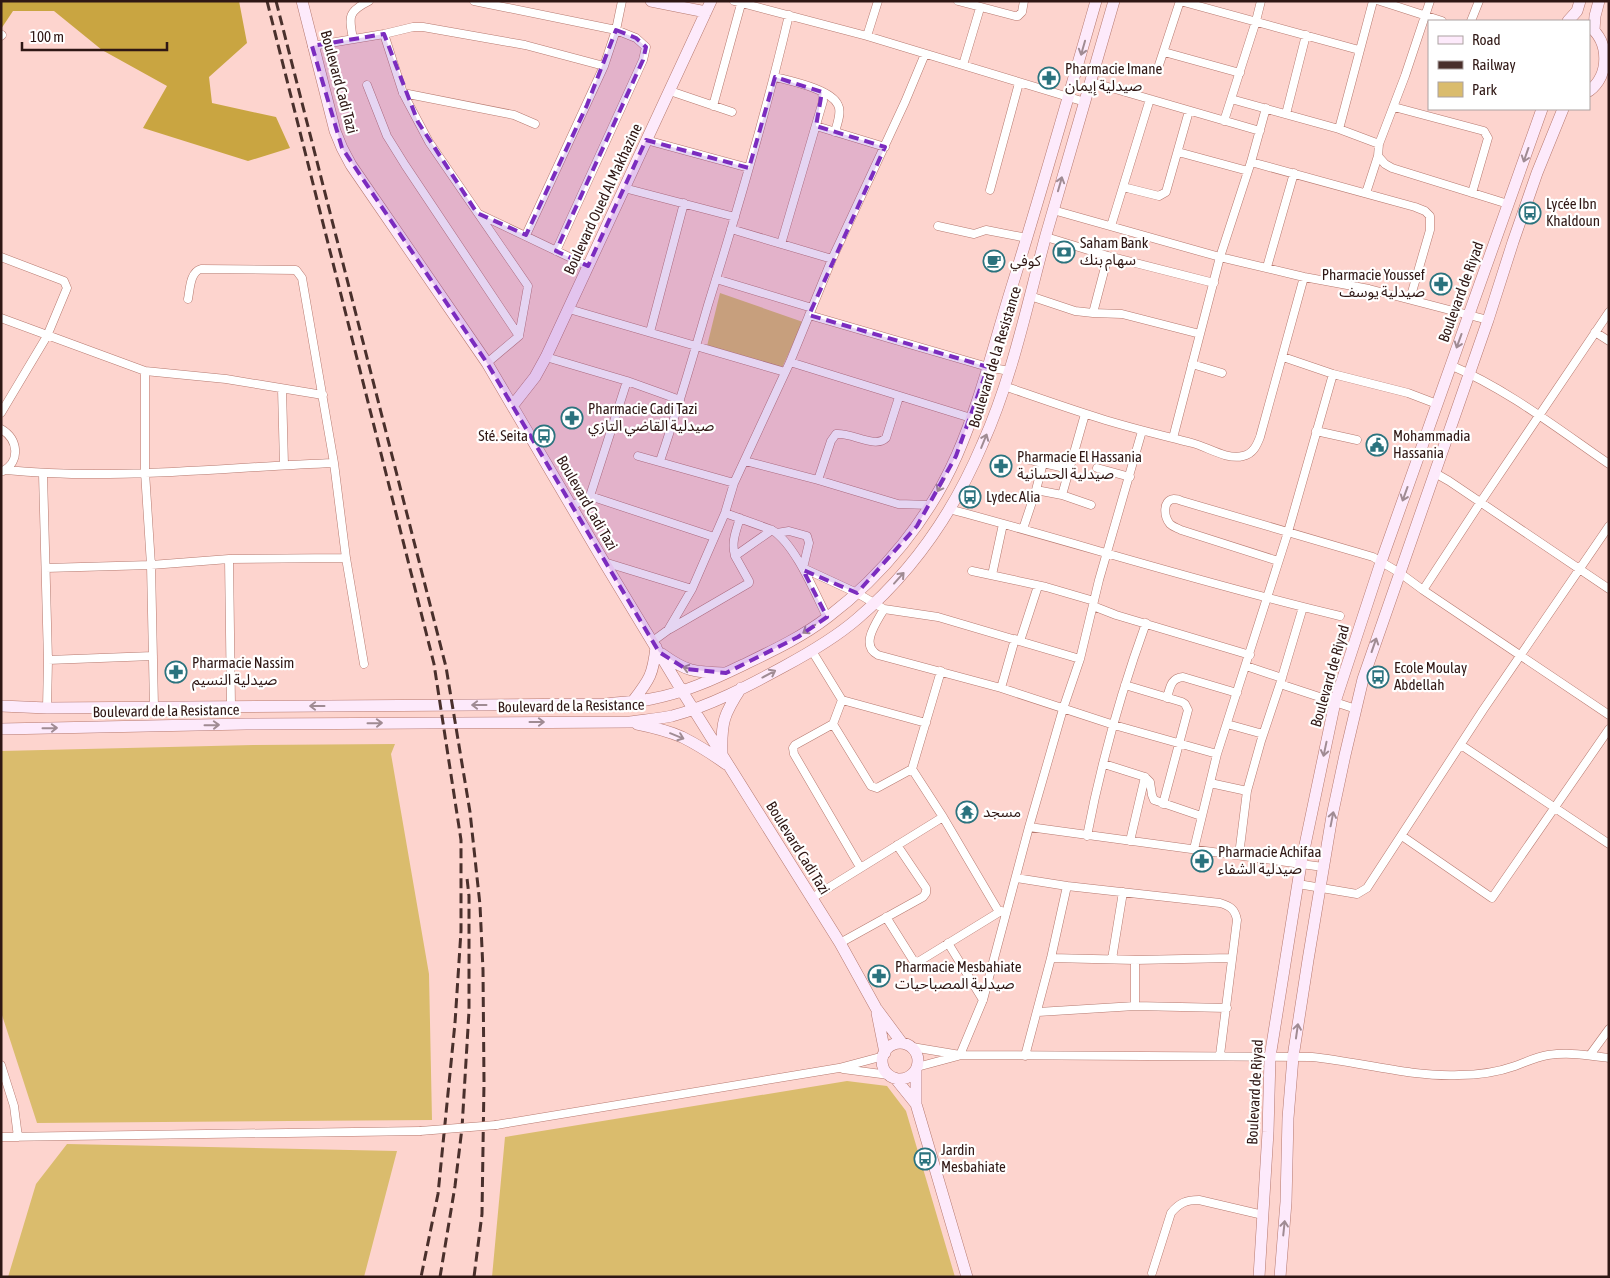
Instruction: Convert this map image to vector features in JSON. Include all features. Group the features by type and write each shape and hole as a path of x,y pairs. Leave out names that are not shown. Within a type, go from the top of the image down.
{"main road":[{"name":"Boulevard Cadi Tazi","path":"302,1 335,131 351,165 487,363 682,691 840,943 876,1008 907,1045"},
{"path":"651,1 706,12"},
{"name":"Boulevard Oued Al Makhazine","path":"513,405 535,377 546,357 711,1"},
{"name":"Boulevard de la Resistance","path":"2,706 48,708 605,704 650,700 704,684 798,637 828,617 857,593 903,544 930,505 956,456 988,367 1096,1"},
{"name":"Boulevard de la Resistance","path":"1,729 265,724 630,722 664,717 693,709 741,688 812,651 879,606 925,546 949,509 983,445 1009,371 1114,1"},
{"path":"1567,20 1576,11 1580,1"},
{"path":"1590,90 1604,75 1608,65 1605,46 1601,37 1592,28 1599,1"},
{"name":"Boulevard de Riyad","path":"1259,1277 1268,1132 1270,1056 1301,864 1335,702 1381,562 1542,110"},
{"path":"1280,1277 1286,1202 1288,1118 1293,1057 1319,888 1345,755 1363,679 1531,191 1563,110"},
{"path":"633,701 650,676 656,647 686,669 699,672 726,673"},
{"path":"722,754 724,719 728,708 741,688"},
{"path":"630,722 682,737 730,766"},
{"name":"Boulevard Cadi Tazi","path":"876,1008 884,1054"},
{"path":"916,1104 883,1066 884,1054 892,1046 907,1045 916,1053 918,1060 916,1104 966,1277"},
{"path":"892,1076 907,1078 917,1069"}],"street":[{"path":"352,39 350,16 354,10 369,1"},
{"path":"474,1 616,30 636,38 646,47 643,60 556,251"},
{"path":"526,235 604,66 616,30 622,1"},
{"path":"867,36 878,1"},
{"path":"958,1 1018,16 1022,12 1024,1"},
{"path":"1158,68 1180,1 1359,50"},
{"path":"1224,122 1262,1"},
{"path":"1338,129 1373,1"},
{"path":"1380,1 1438,20"},
{"path":"1366,194 1378,156 1379,144 1430,1"},
{"path":"1471,20 1479,1"},
{"path":"713,106 738,2 867,36 1085,102"},
{"path":"963,64 980,8"},
{"path":"660,461 735,217 775,77 789,15"},
{"path":"312,46 384,34 413,27 423,27 525,45 604,66"},
{"path":"384,34 404,92 429,142 528,286 519,336 487,363"},
{"path":"1286,114 1306,35"},
{"path":"1164,52 1240,73"},
{"path":"656,647 692,589 725,513 734,483 790,362 832,259 885,147 925,54"},
{"path":"775,77 814,87 834,99 840,111 835,132"},
{"path":"1091,82 1260,131"},
{"path":"990,190 1020,83"},
{"path":"367,85 387,136 519,336"},
{"path":"670,91 732,112"},
{"path":"404,92 514,115 535,124"},
{"path":"781,244 824,101 822,92"},
{"path":"1112,226 1150,99"},
{"path":"1231,99 1338,129 1379,144"},
{"path":"1394,106 1484,131 1488,138 1472,193"},
{"path":"1173,438 1220,257 1251,162 1266,108"},
{"path":"1123,187 1154,195 1163,195 1168,188 1189,111"},
{"path":"816,126 885,147"},
{"path":"646,140 748,168"},
{"path":"1178,152 1248,170"},
{"path":"1378,156 1385,164 1392,168 1508,204"},
{"path":"1251,162 1415,206 1425,211 1430,216 1430,230 1410,299"},
{"path":"1267,267 1294,174"},
{"path":"624,188 735,217"},
{"path":"650,332 684,203"},
{"path":"1054,210 1220,257 1370,289 1488,320"},
{"path":"477,213 588,266"},
{"path":"938,226 974,234 986,230 1027,238"},
{"path":"731,230 832,259"},
{"path":"1046,237 1108,256 1214,283"},
{"path":"1093,313 1108,256"},
{"path":"1,258 64,281 67,288 47,336 1,413"},
{"path":"188,299 194,274 196,270 201,268 296,270 302,278 334,463 346,558 364,664"},
{"path":"1004,386 1085,414 1142,431 1173,438 1232,456 1244,456 1252,452 1260,437 1304,276"},
{"path":"716,279 811,312 988,367 1009,371"},
{"path":"1030,296 1075,311 1122,314 1200,334"},
{"path":"569,309 785,372"},
{"path":"1423,590 1480,502 1609,312"},
{"path":"1,318 145,371 226,379 323,395"},
{"path":"1595,332 1609,341"},
{"path":"546,357 680,400"},
{"path":"1283,357 1333,374 1408,393 1437,404"},
{"path":"790,362 898,397 971,418"},
{"path":"1192,364 1222,373"},
{"path":"1450,365 1469,373 1538,416 1609,464"},
{"path":"145,371 145,472 152,565 154,707"},
{"path":"1194,849 1217,754 1288,532 1333,374"},
{"path":"572,506 590,496 626,382"},
{"path":"282,389 284,465"},
{"path":"818,480 831,441 836,434 845,434 877,442 882,442 886,438 898,397"},
{"path":"1062,495 1085,414"},
{"path":"1,429 8,433 16,446 16,454 12,464 4,471"},
{"path":"917,1069 960,1055 983,1000 1029,827 1063,709 1080,659 1106,554 1142,431"},
{"path":"1316,431 1357,440"},
{"path":"638,456 734,483"},
{"path":"1026,459 1069,469"},
{"path":"745,461 898,504 930,505"},
{"path":"4,471 43,474 145,472 334,463"},
{"path":"1023,529 1043,463"},
{"path":"1097,468 1130,477"},
{"path":"1435,473 1609,590"},
{"path":"43,474 48,708"},
{"path":"1036,490 1062,495 1092,505"},
{"path":"590,496 714,537"},
{"path":"1278,561 1181,530 1168,522 1165,507 1168,502 1174,499 1373,557 1400,573 1609,715"},
{"path":"949,509 1266,599 1340,616"},
{"path":"725,513 774,531 789,531 807,536 809,543 803,568"},
{"path":"668,630 749,583 735,556 733,547 740,518"},
{"path":"992,575 1004,524"},
{"path":"1298,884 1357,894 1362,892 1372,882 1460,745 1609,526"},
{"path":"735,556 774,531"},
{"path":"774,531 789,547 803,568 828,617"},
{"path":"46,568 152,565 229,559 346,558"},
{"path":"229,559 231,706"},
{"path":"604,562 692,589"},
{"path":"803,568 857,593 879,606 938,617 1080,659"},
{"path":"972,571 1062,591 1116,614 1250,654"},
{"path":"1001,688 1038,586"},
{"path":"879,606 869,643 870,650 878,655 1001,688 1114,725 1217,754"},
{"path":"1239,855 1247,791 1303,607"},
{"path":"1088,836 1097,787 1125,685 1146,623"},
{"path":"812,651 842,700 926,723"},
{"path":"48,660 153,656"},
{"path":"1246,666 1356,709"},
{"path":"833,724 871,786 877,788 912,769 941,672"},
{"path":"1167,698 1172,682 1178,677 1237,693"},
{"path":"1125,685 1185,704 1188,710 1163,804"},
{"path":"842,700 833,724 795,745 793,748 794,754 860,868"},
{"path":"1227,724 1263,734"},
{"path":"1402,836 1492,898 1609,729"},
{"path":"1460,745 1609,844"},
{"path":"1104,764 1145,777 1150,782 1153,799 1201,816"},
{"path":"912,769 943,817 999,912"},
{"path":"1130,840 1145,777"},
{"path":"1210,783 1247,791"},
{"path":"812,898 943,817"},
{"path":"1029,827 1323,867"},
{"path":"840,943 923,897 926,893 926,888 897,845"},
{"path":"1016,878 1220,904 1233,909 1236,912 1237,920 1220,1055"},
{"path":"1025,1056 1038,1012 1068,886"},
{"path":"1112,959 1123,892"},
{"path":"886,917 915,962 924,960 1007,907"},
{"path":"948,943 983,1000"},
{"path":"1051,958 1135,960 1232,958"},
{"path":"1135,960 1135,1006"},
{"path":"1038,1012 1135,1006 1227,1008"},
{"path":"1590,1055 1609,1029"},
{"path":"907,1045 960,1055 1312,1057 1337,1059 1388,1069 1442,1076 1492,1072 1547,1055 1572,1053 1609,1058"},
{"path":"1,1137 420,1131 496,1126 839,1068 884,1054"},
{"path":"1,1065 14,1106 18,1137"},
{"path":"839,1068 892,1076"},
{"path":"1152,1273 1171,1213 1182,1202 1199,1200 1263,1215"}],"highlighted area":[{"path":"616,30 636,38 646,47 643,60 556,251 588,266 646,140 749,168 775,77 822,92 816,126 885,147 809,315 988,367 956,456 917,526 857,593 803,570 827,617 798,637 726,673 686,669 659,652 487,363 342,148 312,46 384,34 418,122 477,213 526,235 587,105"}],"green space":[{"path":"720,293 803,322 781,370 707,346"},
{"path":"395,744 391,754 429,974 432,1120 37,1123 1,1012 1,751 253,745"},
{"path":"847,1081 887,1086 906,1111 955,1277 492,1277 505,1137"},
{"path":"67,1144 397,1151 364,1277 8,1277 36,1184"}],"shaded area":[{"path":"1,1 239,1 247,43 209,77 212,103 276,117 290,148 248,161 143,128 167,86 102,50 54,11 13,11 1,29"}],"railway":[{"path":"267,1 434,664 461,840 461,931 455,1023 438,1194 421,1277"},
{"path":"276,1 446,667 470,812 480,905 483,970 484,1082 482,1214 474,1277"},
{"path":"440,1277 455,1186 462,1128 469,1011 469,896 467,878"}],"place":[{"name":"Pharmacie Imane صيدلية إيمان","path":"1049,78"},
{"name":"Lycée Ibn Khaldoun","path":"1530,213"},
{"name":"Saham Bank سهام بنك","path":"1064,252"},
{"name":"كوفي","path":"994,261"},
{"name":"Pharmacie Youssef صيدلية يوسف","path":"1441,284"},
{"name":"Pharmacie Cadi Tazi صيدلية القاضي التازي","path":"572,418"},
{"name":"Sté. Seita","path":"544,436"},
{"name":"Mohammadia Hassania","path":"1377,445"},
{"name":"Pharmacie El Hassania صيدلية الحسانية","path":"1001,466"},
{"name":"Lydec Alia","path":"970,497"},
{"name":"Pharmacie Nassim صيدلية النسيم","path":"176,672"},
{"name":"Ecole Moulay Abdellah","path":"1378,677"},
{"name":"مسجد","path":"967,812"},
{"name":"Pharmacie Achifaa صيدلية الشفاء","path":"1202,861"},
{"name":"Pharmacie Mesbahiate صيدلية المصباحيات","path":"879,976"},
{"name":"Jardin Mesbahiate","path":"925,1159"}]}
